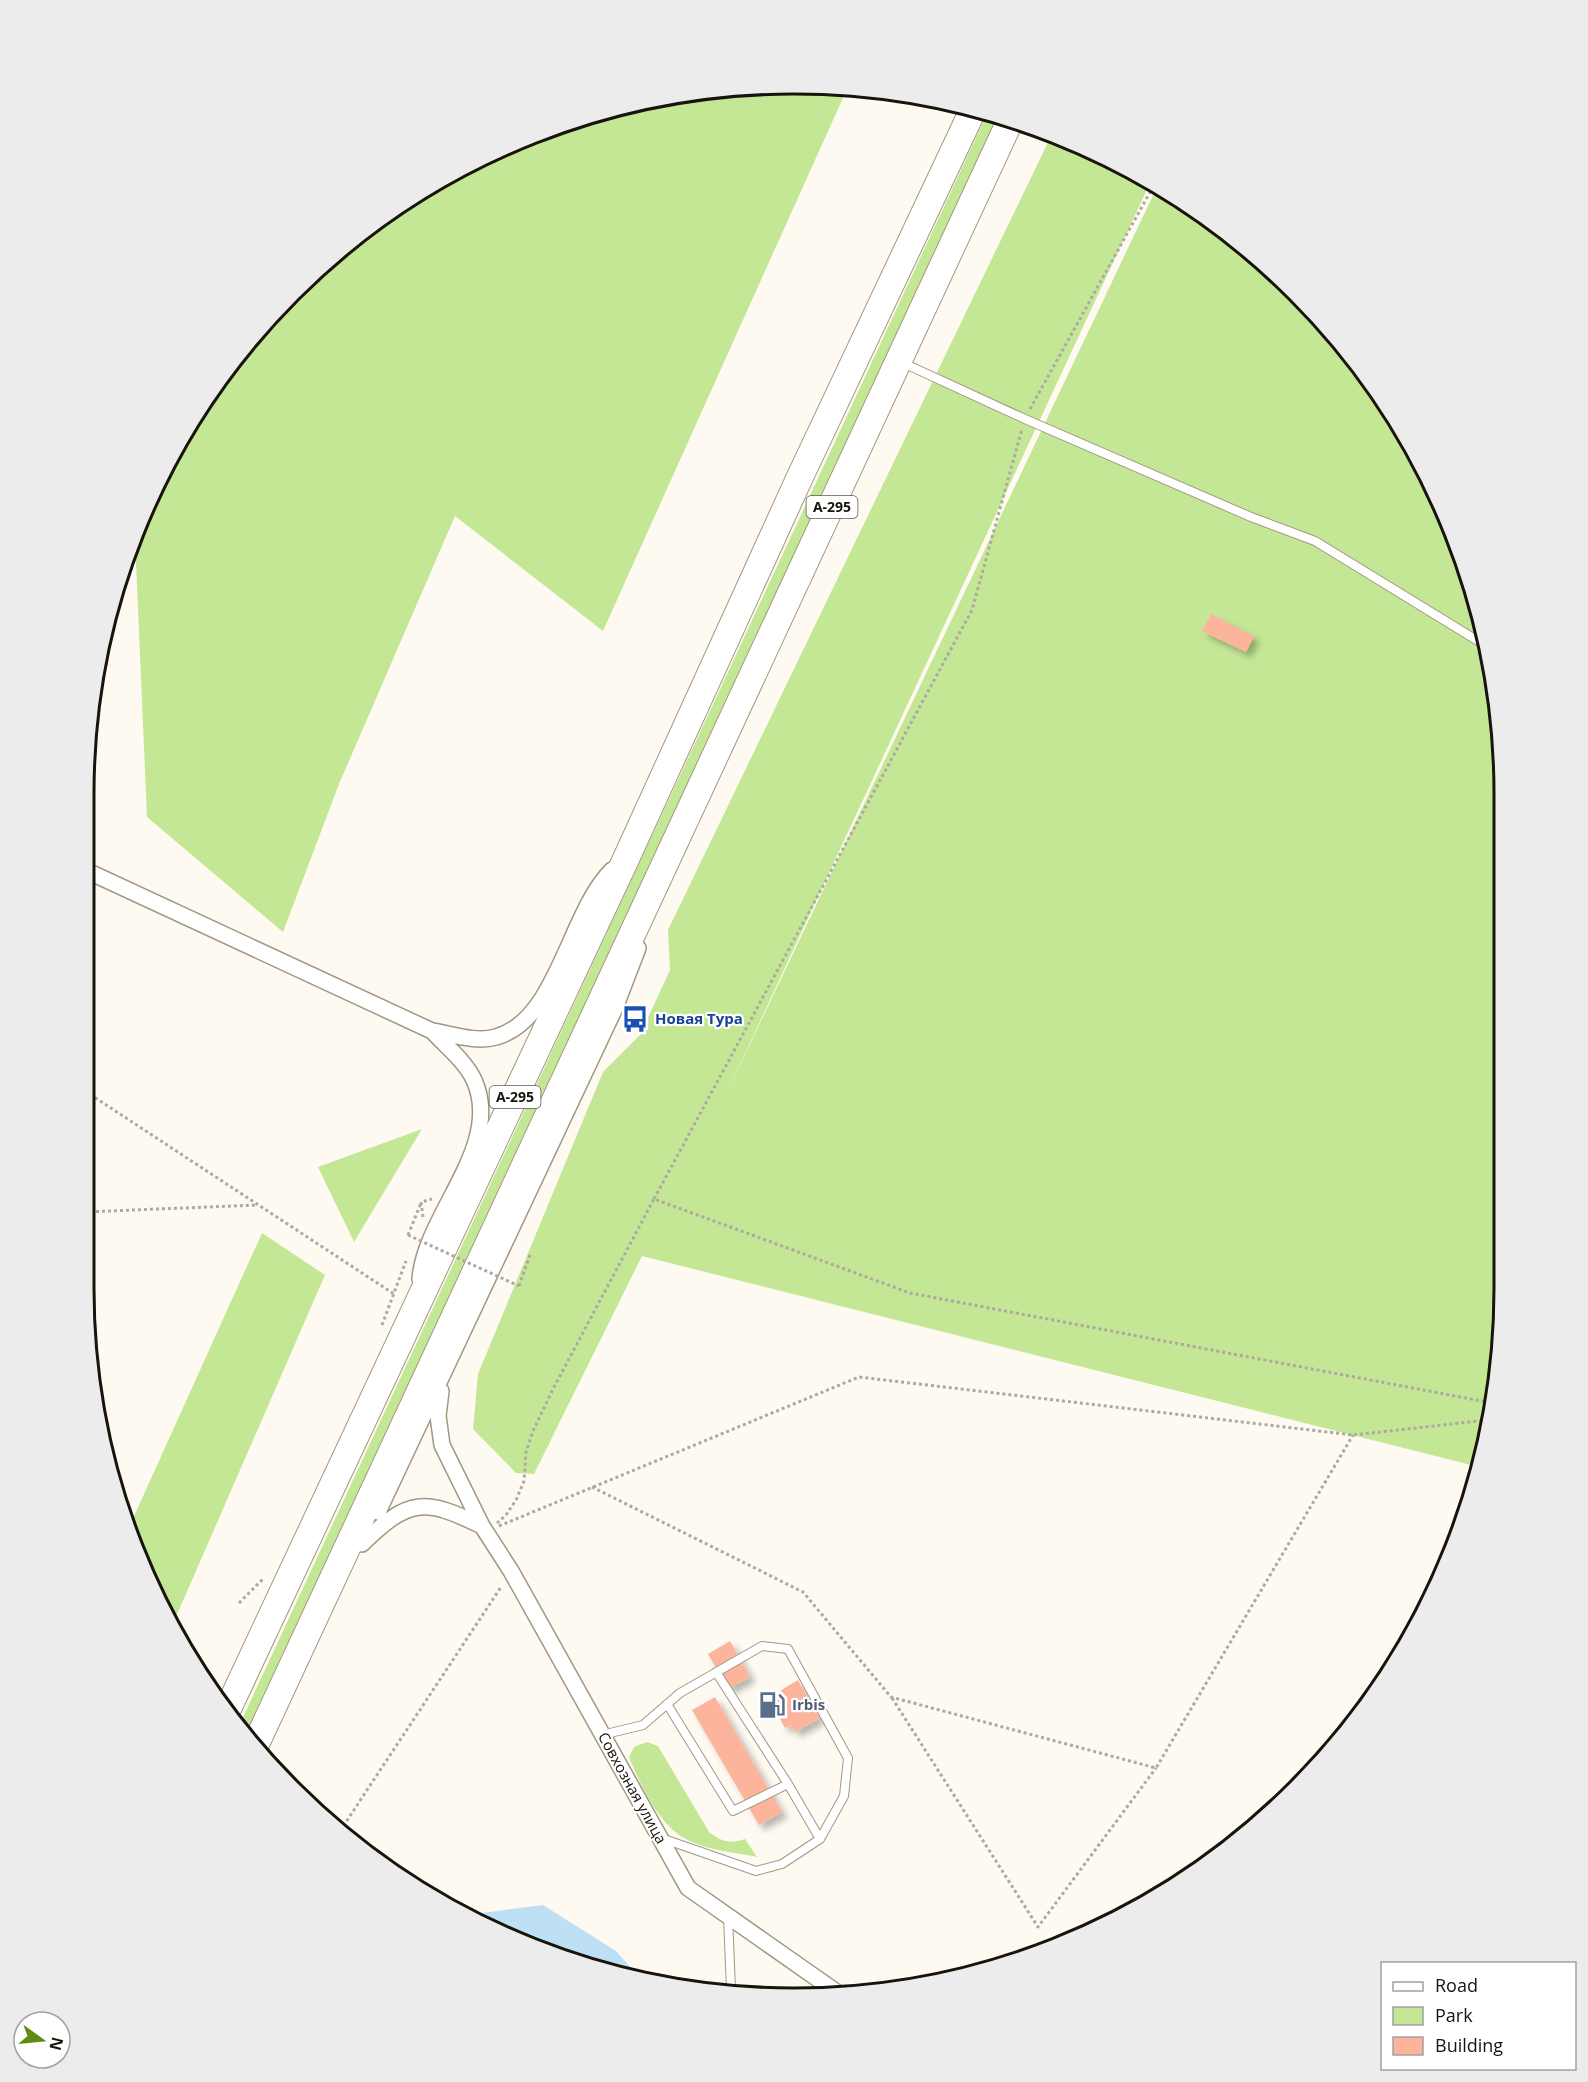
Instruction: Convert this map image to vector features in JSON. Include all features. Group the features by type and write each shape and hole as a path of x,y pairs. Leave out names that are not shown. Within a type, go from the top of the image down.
{"highway":[{"name":"А-295","path":"231,1703 970,117"},
{"name":"А-295","path":"259,1738 1007,128"}],"street":[{"path":"94,874 432,1031 477,1039 496,1038 531,1017 596,888 611,871 625,861"},
{"name":"А-295","path":"293,1660 313,1640 328,1617 442,1377 615,1008 638,950 653,893"},
{"path":"418,1303 421,1268 432,1237 475,1145 481,1123 481,1104 474,1080 463,1064 432,1031"},
{"name":"Совхозная улица","path":"442,1377 438,1416 442,1445 484,1529 511,1571 688,1888 828,1987"},
{"path":"362,1544 384,1523 402,1511 419,1507 438,1508 455,1513 484,1529"}],"lane":[{"path":"900,361 1024,419 1251,517 1315,541 1476,640"},
{"path":"602,1735 643,1725 680,1693 762,1646 788,1649 848,1758 844,1796 820,1839 782,1864 756,1871 660,1837"},
{"path":"716,1672 788,1784 820,1839"},
{"path":"667,1704 733,1811 788,1784"},
{"path":"728,1917 731,1984"}],"path":[{"path":"484,1529 506,1515 516,1500 524,1480 526,1452 533,1431 654,1199 972,610 1024,419 1150,192"},
{"path":"94,1097 394,1294"},
{"path":"421,1202 435,1198"},
{"path":"654,1199 910,1293 1484,1401"},
{"path":"421,1202 424,1222"},
{"path":"421,1202 408,1235 519,1286 530,1255"},
{"path":"94,1212 260,1205"},
{"path":"415,1242 419,1232"},
{"path":"380,1331 410,1252"},
{"path":"484,1529 859,1377 1353,1435 1481,1421"},
{"path":"592,1487 803,1592 891,1697 1038,1927 1156,1768 1353,1435"},
{"path":"345,1824 511,1571"},
{"path":"239,1603 263,1579"},
{"path":"891,1697 1156,1768"}],"green space":[{"path":"794,94 844,96 603,631 455,516 339,784 283,932 147,817 136,559 167,485 212,405 239,368 299,299 368,239 405,212 485,167 569,132 613,118 703,100"},
{"path":"984,121 994,124 380,1453 250,1728 243,1718"},
{"path":"1048,143 1147,190 722,1103 1154,194 1183,212 1220,239 1289,299 1349,368 1376,405 1400,444 1440,526 1470,613 1488,703 1494,794 1494,1288 1488,1379 1471,1465 642,1256 534,1474 516,1473 473,1429 478,1374 603,1072 640,1035 670,970 668,930"},
{"path":"422,1129 354,1242 318,1167"},
{"path":"262,1233 325,1275 177,1616 148,1556 134,1517"},
{"path":"647,1742 658,1746 709,1832 726,1841 745,1839 757,1857 700,1845 684,1838 666,1823 644,1791 629,1757 634,1747"}],"water":[{"path":"543,1905 616,1951 631,1968 569,1950 526,1934 481,1913"}],"building":[{"path":"1211,614 1254,636 1246,652 1202,631"},
{"path":"730,1641 750,1677 728,1689 708,1654"},
{"path":"798,1680 820,1718 795,1732 791,1725 785,1728 780,1719 786,1716 773,1695"},
{"path":"715,1697 782,1812 759,1825 692,1710"}],"place":[{"name":"Новая Тура","path":"635,1019"},
{"name":"Irbis","path":"772,1705"}]}
